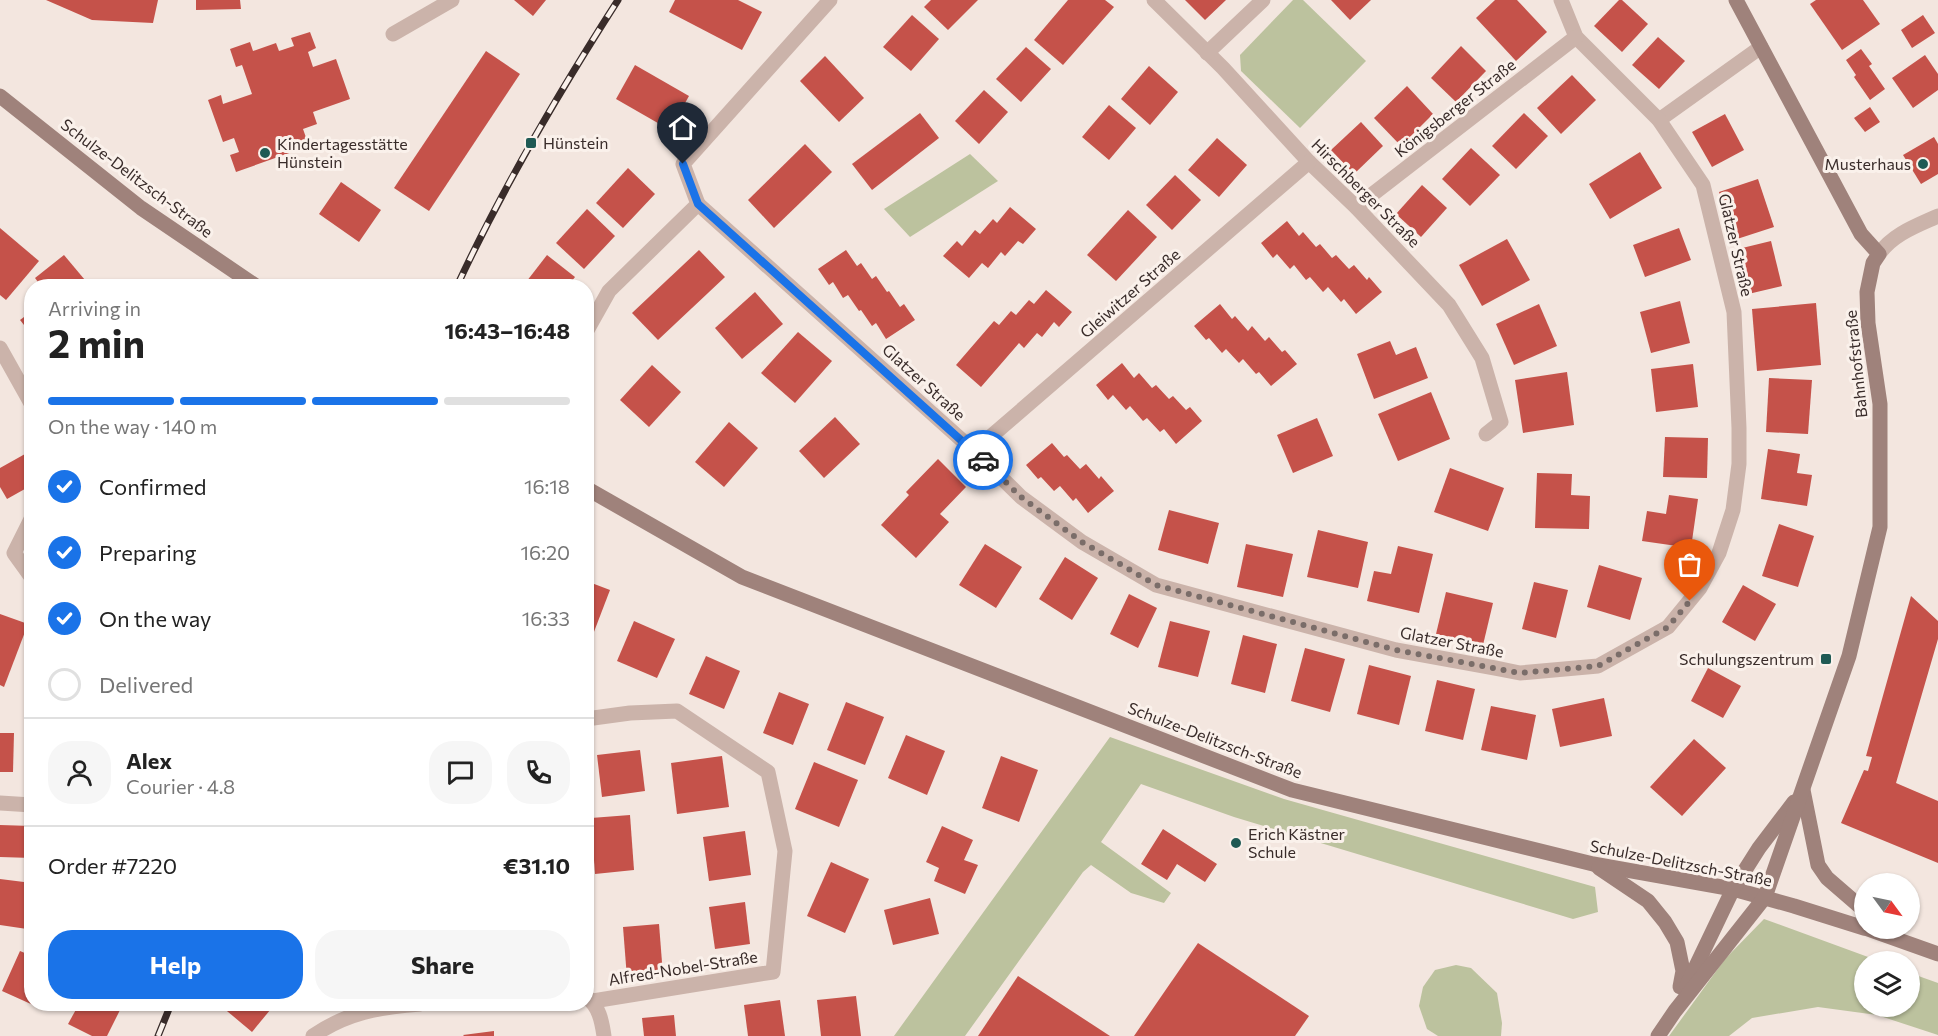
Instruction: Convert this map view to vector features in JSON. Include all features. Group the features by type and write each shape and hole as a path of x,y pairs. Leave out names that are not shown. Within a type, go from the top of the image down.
{"main road":[{"path":"1736,0 1861,234 1879,254"},
{"name":"Schulze-Delitzsch-Straße","path":"0,96 141,208 246,279"},
{"name":"Bahnhofstraße","path":"1675,1011 1765,897 1849,656 1880,527 1880,405 1868,323 1867,292 1870,273 1879,254"},
{"name":"Schulze-Delitzsch-Straße","path":"594,493 742,577 1292,790 1593,864 1733,889 1854,925"},
{"path":"1658,1036 1675,1011 1733,889 1759,849 1803,790"},
{"path":"1803,790 1818,865 1827,878 1854,901"},
{"path":"1593,864 1648,901 1677,942 1683,971 1675,1011"},
{"name":"Schulze-Delitzsch-Straße","path":"1899,939 1938,954"}],"street":[{"path":"393,34 452,0"},
{"path":"594,318 609,291 698,204 683,164 830,0"},
{"name":"Hirschberger Straße","path":"1154,0 1449,305 1482,358 1501,422 1486,434"},
{"path":"1207,53 1263,0"},
{"path":"1561,0 1576,37"},
{"name":"Glatzer Straße","path":"698,204 1021,497 1082,542 1156,585 1396,650 1503,670 1520,673 1598,666 1668,627 1700,588 1719,553 1733,510 1739,464 1739,428 1734,312 1703,185 1659,120 1576,37"},
{"name":"Königsberger Straße","path":"1356,207 1576,37"},
{"path":"1659,120 1761,47"},
{"name":"Gleiwitzer Straße","path":"974,452 1309,162"},
{"path":"1879,254 1904,231 1938,216"},
{"path":"0,348 24,391"},
{"path":"24,533 14,553 24,567"},
{"name":"Alfred-Nobel-Straße","path":"594,718 630,713 677,711 718,737 768,772 785,851 773,972 594,998"},
{"path":"0,803 24,804"},
{"path":"594,1006 603,1023 604,1036"},
{"path":"313,1036 332,1023 365,1011"}],"green space":[{"path":"1293,0 1303,0 1366,61 1300,128 1241,71 1240,55"},
{"path":"970,154 998,181 910,237 884,209"},
{"path":"1110,737 1284,799 1595,887 1598,912 1573,919 1234,817 1141,784 1101,842 1171,893 1164,903 1131,893 1091,865 1083,872 965,1036 894,1036"},
{"path":"1764,919 1854,952 1854,1012 1818,1007 1752,1018 1729,1036 1669,1036 1725,959"},
{"path":"1456,965 1471,968 1497,993 1502,1023 1501,1036 1438,1036 1427,1029 1419,1006 1423,987 1435,970"},
{"path":"1920,977 1938,983 1938,1035 1883,1017 1920,1017"}],"building":[{"path":"46,0 158,0 153,23 92,20"},
{"path":"196,0 240,0 241,9 196,10"},
{"path":"514,0 546,0 533,16"},
{"path":"675,0 738,0 762,12 742,50 669,12"},
{"path":"931,0 978,0 948,30 924,7"},
{"path":"1068,0 1105,0 1114,7 1063,65 1034,40"},
{"path":"1185,0 1226,0 1205,20"},
{"path":"1331,0 1371,0 1350,20"},
{"path":"1495,0 1517,0 1547,32 1516,61 1476,18"},
{"path":"1619,0 1622,0 1648,24 1622,52 1594,26"},
{"path":"1816,0 1863,0 1880,24 1842,50 1810,4"},
{"path":"912,15 939,39 911,71 883,47"},
{"path":"1923,15 1935,33 1912,48 1901,30"},
{"path":"310,32 316,48 308,52 313,67 336,59 350,99 313,112 317,124 303,129 309,146 236,172 230,155 239,152 234,138 223,142 208,100 221,95 223,104 252,94 242,65 236,67 230,49 250,42 253,51 276,43 279,51 294,46 291,38"},
{"path":"1658,37 1685,61 1659,89 1632,65"},
{"path":"1461,46 1486,71 1456,102 1431,78"},
{"path":"1026,47 1051,69 1021,102 996,79"},
{"path":"1861,49 1872,64 1869,66 1885,89 1870,100 1854,77 1856,75 1846,60"},
{"path":"486,51 520,74 429,211 394,188"},
{"path":"1925,55 1938,74 1938,90 1913,108 1892,78"},
{"path":"825,56 864,98 839,122 800,81"},
{"path":"635,65 689,96 670,130 616,99"},
{"path":"1149,66 1178,92 1150,125 1121,99"},
{"path":"1572,75 1596,100 1561,134 1537,108"},
{"path":"1407,86 1433,114 1401,146 1374,118"},
{"path":"984,90 1008,112 979,144 955,121"},
{"path":"1109,105 1136,128 1109,160 1082,137"},
{"path":"1870,107 1880,122 1865,132 1854,118"},
{"path":"920,113 939,138 872,190 852,164"},
{"path":"1524,113 1548,136 1516,169 1492,146"},
{"path":"1725,114 1744,150 1712,167 1692,132"},
{"path":"1361,122 1383,146 1354,174 1331,150"},
{"name":"Musterhaus","path":"1934,137 1938,144 1938,174 1921,184 1903,155"},
{"path":"1217,138 1247,165 1219,197 1188,170"},
{"path":"805,144 832,172 774,228 748,200"},
{"path":"1471,148 1500,175 1470,206 1442,179"},
{"path":"1640,152 1662,188 1610,219 1589,184"},
{"path":"628,168 655,194 623,228 596,203"},
{"path":"1175,175 1201,200 1172,230 1146,205"},
{"path":"1758,179 1774,227 1734,240 1719,192"},
{"path":"341,182 381,210 359,242 319,214"},
{"path":"1422,185 1447,208 1421,237 1396,214"},
{"path":"1010,207 1036,229 1023,244 1018,241 1005,256 1001,252 988,268 982,263 969,278 943,256 957,241 962,246 975,230 980,234 993,219 997,223"},
{"path":"587,209 615,236 584,269 556,243"},
{"path":"1128,210 1157,237 1116,281 1087,255"},
{"path":"1287,221 1299,236 1303,232 1316,247 1320,244 1332,258 1336,255 1349,269 1354,265 1382,292 1356,314 1344,299 1341,302 1328,287 1323,292 1310,277 1306,280 1294,265 1290,269 1277,254 1273,258 1261,243"},
{"path":"0,228 39,261 6,300 0,295"},
{"path":"1679,228 1691,260 1645,277 1633,245"},
{"path":"1507,239 1530,280 1482,306 1459,265"},
{"path":"1771,241 1782,286 1744,295 1734,250"},
{"path":"699,250 725,277 658,340 632,313"},
{"path":"846,250 857,266 861,263 872,279 876,276 900,307 904,304 915,320 886,339 876,323 872,326 848,295 843,298 833,282 829,285 818,269"},
{"path":"64,255 84,279 36,279"},
{"path":"547,255 575,277 573,279 528,279"},
{"path":"1046,290 1072,312 1059,327 1054,322 1042,337 1037,333 1024,348 1019,343 981,387 956,365 994,321 999,325 1011,311 1016,315 1029,300 1034,304"},
{"path":"755,292 783,324 742,359 715,328"},
{"path":"1680,301 1690,343 1651,353 1640,312"},
{"path":"1816,303 1821,365 1757,371 1752,309"},
{"path":"1220,304 1232,319 1235,316 1248,331 1252,326 1265,341 1269,337 1297,364 1271,386 1243,359 1239,363 1226,349 1222,353 1194,326"},
{"path":"1539,304 1557,346 1514,365 1496,324"},
{"path":"798,332 832,361 795,403 761,373"},
{"path":"1390,341 1396,355 1416,347 1428,378 1374,399 1357,354"},
{"path":"1122,363 1134,378 1139,373 1152,388 1156,385 1169,399 1173,396 1186,410 1190,407 1202,421 1176,444 1164,429 1160,432 1147,418 1143,421 1130,406 1126,410 1113,395 1108,400 1096,385"},
{"path":"1693,364 1698,407 1656,412 1651,369"},
{"path":"652,365 681,392 649,427 620,400"},
{"path":"1567,372 1574,425 1523,433 1515,380"},
{"path":"1769,378 1812,380 1808,434 1766,432"},
{"path":"1431,392 1450,439 1398,461 1378,414"},
{"path":"835,417 860,444 824,478 799,451"},
{"path":"1317,418 1333,456 1293,473 1277,435"},
{"path":"729,422 758,448 724,487 695,462"},
{"path":"1665,437 1708,438 1707,478 1663,477"},
{"path":"1052,443 1064,457 1067,455 1080,469 1086,464 1114,491 1088,513 1076,498 1073,501 1060,486 1054,491 1041,477 1038,479 1026,465"},
{"path":"1768,449 1800,454 1797,473 1812,475 1807,506 1761,499"},
{"path":"24,455 24,489 7,499 0,487 0,468"},
{"path":"938,459 966,487 940,514 949,522 916,558 881,525 909,495 906,492"},
{"path":"1450,468 1504,488 1488,531 1434,512"},
{"path":"1537,473 1572,474 1571,495 1590,496 1589,529 1535,528"},
{"path":"1669,495 1698,499 1691,548 1642,541 1647,511 1666,514"},
{"path":"1169,510 1219,523 1208,564 1158,550"},
{"path":"1779,524 1814,536 1798,587 1762,576"},
{"path":"1318,530 1368,542 1358,588 1307,577"},
{"path":"985,544 1022,567 996,608 959,585"},
{"path":"1246,544 1293,554 1283,597 1237,587"},
{"path":"1398,546 1433,554 1419,613 1367,601 1374,571 1391,574"},
{"path":"1065,557 1098,578 1072,620 1039,599"},
{"path":"1599,565 1642,578 1630,620 1587,607"},
{"path":"1534,582 1568,590 1556,638 1522,629"},
{"path":"594,584 610,590 594,632"},
{"path":"1743,585 1776,604 1755,641 1722,622"},
{"path":"1446,592 1493,603 1483,645 1436,634"},
{"path":"1129,594 1157,608 1138,648 1110,634"},
{"path":"1911,596 1938,621 1938,639 1896,783 1938,801 1938,863 1841,823 1864,770 1868,771 1872,757 1866,756"},
{"path":"0,614 24,623 24,634 4,687 0,685"},
{"path":"634,621 675,639 657,678 617,661"},
{"path":"1170,621 1210,631 1198,677 1158,667"},
{"path":"1243,635 1277,644 1265,693 1231,684"},
{"path":"1305,648 1345,659 1330,712 1291,701"},
{"path":"706,656 740,671 724,709 689,694"},
{"path":"1369,665 1411,676 1399,725 1357,714"},
{"path":"1708,668 1741,686 1723,718 1691,701"},
{"path":"1437,680 1475,689 1463,740 1425,731"},
{"path":"779,692 809,704 793,745 763,733"},
{"path":"1604,698 1612,736 1560,747 1552,709"},
{"path":"846,702 884,717 865,765 827,750"},
{"path":"1491,706 1536,715 1527,760 1481,750"},
{"path":"0,733 14,733 13,772 0,772"},
{"path":"906,735 945,751 927,795 888,778"},
{"path":"1694,739 1726,768 1682,816 1650,787"},
{"path":"640,750 645,791 602,797 597,755"},
{"path":"722,756 729,807 677,814 671,763"},
{"path":"1001,756 1038,770 1019,822 982,808"},
{"path":"814,762 858,780 839,827 795,809"},
{"path":"630,815 634,870 595,874 594,818"},
{"path":"0,825 24,826 24,858 0,857"},
{"path":"942,826 973,840 964,860 978,865 965,894 934,881 939,868 926,862"},
{"path":"1163,829 1217,864 1205,882 1177,864 1167,880 1141,864"},
{"path":"745,831 751,875 709,881 703,837"},
{"path":"831,862 869,879 845,933 807,916"},
{"path":"0,879 24,882 24,929 0,925"},
{"path":"930,898 939,934 893,945 884,910"},
{"path":"745,902 750,944 715,949 709,907"},
{"path":"659,924 663,975 627,978 623,927"},
{"path":"1198,943 1309,1016 1295,1036 1134,1036"},
{"path":"20,951 24,953 24,1001 2,991"},
{"path":"1018,976 1110,1036 978,1036"},
{"path":"856,996 861,1036 821,1036 817,1000"},
{"path":"780,1000 785,1036 748,1036 744,1005"},
{"path":"75,1011 120,1011 107,1036 92,1036 68,1024"},
{"path":"227,1011 269,1011 252,1032"},
{"path":"674,1015 676,1036 644,1036 642,1018"},
{"path":"494,1031 494,1036 463,1035"}],"railway":[{"path":"460,279 493,212 533,140 618,0"},
{"path":"158,1036 168,1011"}],"way so far":[{"path":"983,460 1021,497 1082,542 1156,585 1396,650 1520,673 1598,666 1668,627 1690,601"}],"place":[{"name":"Hünstein","path":"531,143"},
{"name":"Kindertagesstätte Hünstein","path":"265,153"},
{"name":"Musterhaus","path":"1923,164"},
{"name":"Schulungszentrum","path":"1826,659"},
{"name":"Erich Kästner Schule","path":"1236,843"}],"route":[{"path":"683,164 698,204 983,460"}]}
